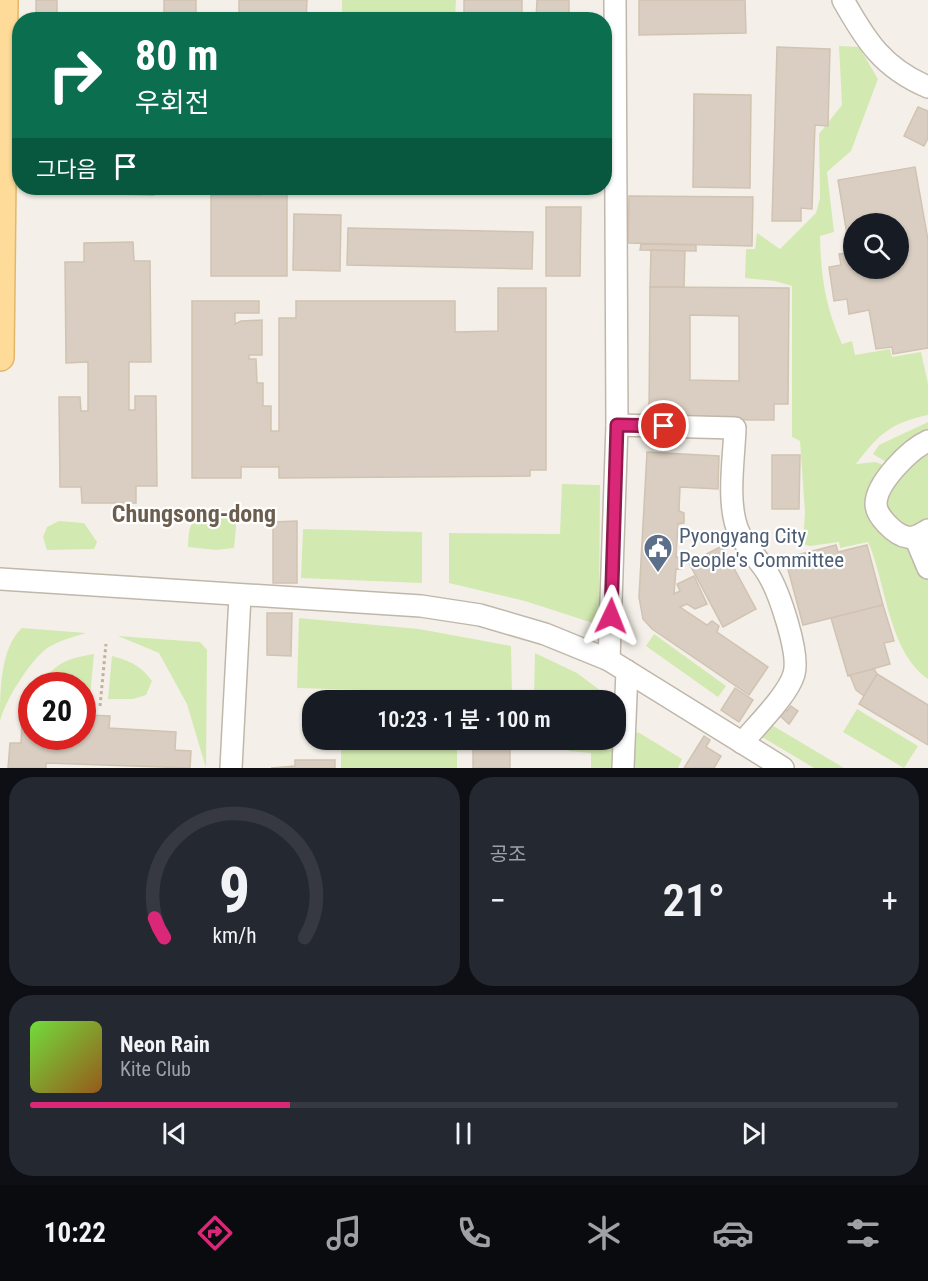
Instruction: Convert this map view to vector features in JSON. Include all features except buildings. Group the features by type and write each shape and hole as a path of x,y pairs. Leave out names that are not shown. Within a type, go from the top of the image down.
{"main road":[{"path":"0,357 4,0"}],"street":[{"path":"615,0 618,666 623,768"},
{"path":"843,0 888,65 906,77 928,87"},
{"path":"617,433 735,428 734,503 738,529 769,575 779,598 793,652 794,673 788,687 742,743"},
{"path":"928,441 915,447 894,469 877,497 877,511 898,533 907,538 921,534 928,568"},
{"path":"0,579 421,606 480,615 545,634 618,666 776,766"},
{"path":"231,768 240,596"}],"path":[{"path":"100,706 106,644"}],"green space":[{"path":"342,0 456,0 455,12 342,12"},
{"path":"839,46 859,47 878,79 851,151 827,172 834,232 820,236 821,265 828,304 842,344 852,341 855,355 890,349 892,357 921,352 928,384 928,415 894,426 871,445 856,464 875,462 881,464 885,471 871,501 914,546 928,576 928,679 915,667 896,634 868,542 840,548 839,542 810,546 803,544 805,512 800,441 792,437 792,286 775,281 745,278 746,249 755,249 757,233 780,249 816,213 820,198 819,134 842,105"},
{"path":"928,422 928,438 891,465 873,454 879,445"},
{"path":"928,444 928,524 914,531 879,509 896,474"},
{"path":"562,484 600,485 599,625 525,601 449,583 449,533 560,534"},
{"path":"207,511 237,516 234,548 216,550 188,547 193,521"},
{"path":"59,521 84,523 97,542 94,549 47,550 43,537 47,527"},
{"path":"303,529 422,532 422,583 301,578"},
{"path":"299,618 419,629 511,646 512,690 297,688"},
{"path":"22,628 86,633 46,649 25,672 18,672 18,682 0,721 1,684 5,659 15,637"},
{"path":"654,634 726,686 718,697 646,646"},
{"path":"118,636 200,642 207,650 206,768 187,704 159,653"},
{"path":"535,653 577,673 600,690 534,690"},
{"path":"94,654 92,672 51,672 60,664"},
{"path":"112,656 134,664 148,676 152,681 146,695 133,699 108,699"},
{"path":"857,709 918,746 904,768 843,732"},
{"path":"770,724 844,768 814,768 762,737"},
{"path":"638,732 682,759 678,768 629,768 630,739"},
{"path":"341,750 457,750 457,768 341,768"},
{"path":"613,750 612,768 591,768 591,753 569,751"}],"place":[{"name":"Pyongyang City People's Committee","path":"658,574"}],"district":[{"name":"Chungsong-dong","path":"194,514"}],"route":[{"path":"611,616 617,425 664,426"}]}
